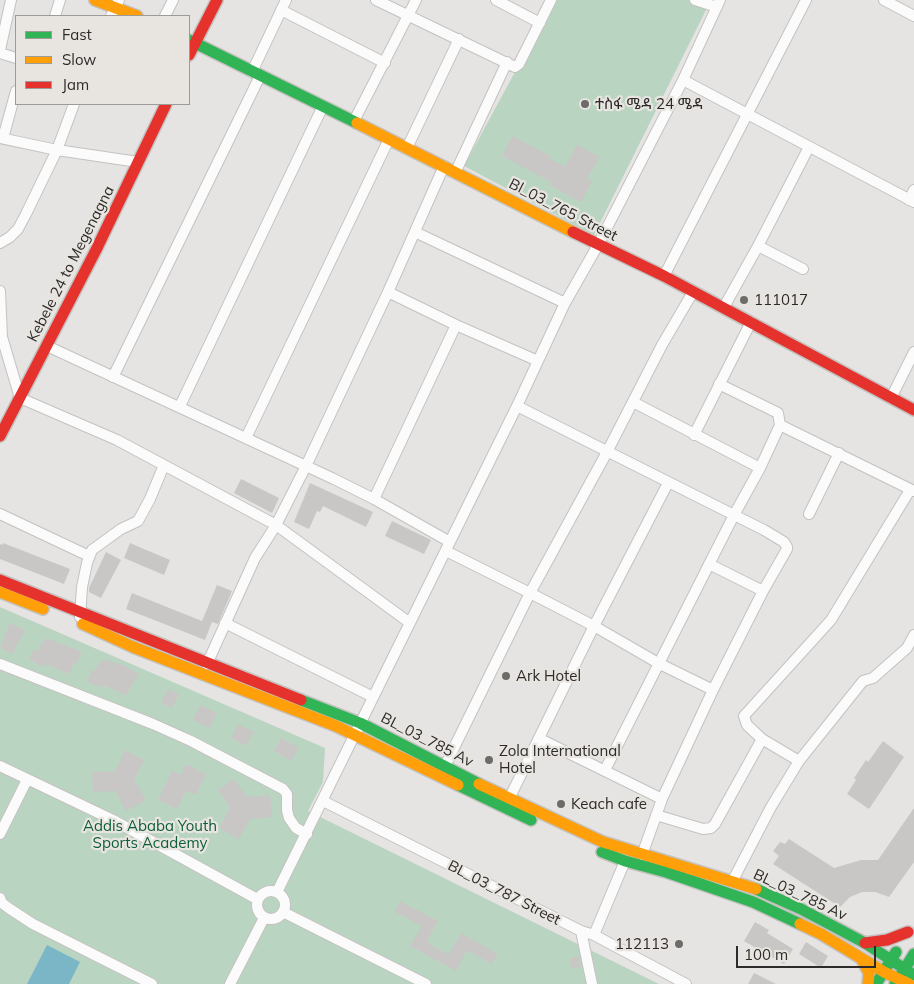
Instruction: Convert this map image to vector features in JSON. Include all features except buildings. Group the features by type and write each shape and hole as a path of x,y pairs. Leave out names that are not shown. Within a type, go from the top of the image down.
{"main road":[{"path":"96,0 134,15"},
{"path":"192,41 216,0"},
{"name":"Bl_03_765 Street","path":"192,41 456,171 598,245 664,276 914,410"},
{"name":"Kebele 24 to Megenagna","path":"0,436 47,346 166,105"},
{"name":"BL_03_785 Av","path":"0,580 80,618 133,647 280,703 355,735 510,811 625,861 666,872 753,902 821,934 884,972 904,978"},
{"name":"BL_03_785 Av","path":"0,592 80,618 207,664 360,723 509,799 603,842 750,886 794,906 865,943 894,955 904,978"},
{"path":"865,943 887,940 911,928"},
{"path":"876,984 911,928"},
{"path":"904,978 914,954"},
{"path":"861,958 869,973 868,984"}],"street":[{"path":"11,0 0,52 15,58"},
{"path":"55,15 60,0"},
{"path":"166,15 173,0"},
{"path":"113,377 256,74 286,0"},
{"path":"376,0 515,67 551,0"},
{"path":"354,121 409,17 416,0"},
{"path":"496,0 540,23"},
{"path":"277,892 517,406 565,303 598,245 683,80 719,3 695,0"},
{"path":"664,276 806,0"},
{"path":"884,0 914,16"},
{"path":"281,10 385,62"},
{"path":"408,148 459,39"},
{"path":"456,171 507,62"},
{"path":"683,80 912,201 914,190"},
{"path":"15,94 1,138 57,150 138,162"},
{"path":"0,243 18,229 57,150 74,105"},
{"path":"180,406 323,106"},
{"path":"246,438 389,139"},
{"path":"724,307 809,147"},
{"path":"207,664 255,558 276,525 306,466 388,292 444,166"},
{"path":"415,232 565,303"},
{"path":"758,246 803,269"},
{"path":"0,291 2,337 20,398 117,440 276,525 410,623"},
{"path":"388,292 456,325 538,361"},
{"path":"445,766 530,593 607,452 662,345 694,292"},
{"path":"694,435 751,322"},
{"path":"374,499 456,325"},
{"path":"47,346 180,406 374,499 448,546 530,593 594,626 658,663 713,690"},
{"path":"891,398 914,352"},
{"path":"606,770 658,663 760,468 780,425 778,413 719,384"},
{"path":"633,402 760,468"},
{"path":"517,406 764,530 786,544 787,550 763,590 713,690 662,799 642,855"},
{"path":"780,425 912,490 831,620 744,716 747,725 762,739 799,761"},
{"path":"809,514 839,453"},
{"path":"80,618 82,587 92,550 121,529 138,521 150,499 164,465"},
{"path":"509,799 594,626 668,483"},
{"path":"0,514 89,556"},
{"path":"709,564 763,590"},
{"path":"225,623 373,697"},
{"path":"732,882 770,807 799,761 863,681 873,678 907,648 914,635"},
{"path":"0,664 169,731 283,789 287,794 289,818 296,828 307,834"},
{"path":"540,739 662,799"},
{"path":"656,814 703,829 711,828 762,739"},
{"path":"0,766 113,820 257,899"},
{"path":"0,834 27,780"},
{"name":"BL_03_787 Street","path":"323,801 581,931 594,935 686,984"},
{"path":"594,935 625,861"},
{"path":"268,890 277,892 284,898 283,912 277,918 264,918 257,910 257,899 268,890"},
{"path":"0,898 2,903 33,924 152,984"},
{"path":"283,912 426,984"},
{"path":"230,984 264,918"},
{"path":"581,931 592,984"}],"green space":[{"path":"554,0 705,0 710,2 594,235 464,166"},
{"name":"Addis Ababa Youth Sports Academy","path":"0,607 325,748 323,782 308,811 659,984 0,984"}],"water":[{"path":"47,945 80,962 69,984 27,984"}],"traffic: fast":[{"path":"190,40 357,123"},
{"path":"301,700 360,723 479,784"},
{"path":"458,785 531,820"},
{"path":"602,852 753,902 800,924"},
{"path":"756,889 801,909 865,943 914,975"},
{"path":"876,984 896,952"},
{"path":"895,984 914,954"}],"traffic: slow":[{"path":"95,0 134,15"},
{"path":"357,123 573,232"},
{"path":"0,592 43,609"},
{"path":"83,624 133,647 336,726 458,785"},
{"path":"479,784 603,842 756,889"},
{"path":"800,924 821,934 884,972 909,984"},
{"path":"861,958 869,973 868,984"}],"traffic: jam":[{"path":"190,53 217,0"},
{"path":"0,436 96,250 166,105"},
{"path":"573,232 664,276 914,410"},
{"path":"0,580 301,700"},
{"path":"865,943 887,940 908,932"}],"place":[{"name":"ተስፋ ሜዳ 24 ሜዳ","path":"585,104"},
{"name":"111017","path":"744,300"},
{"name":"Ark Hotel","path":"506,676"},
{"name":"Zola International Hotel","path":"489,760"},
{"name":"Keach cafe","path":"561,804"},
{"name":"112113","path":"679,944"}]}
